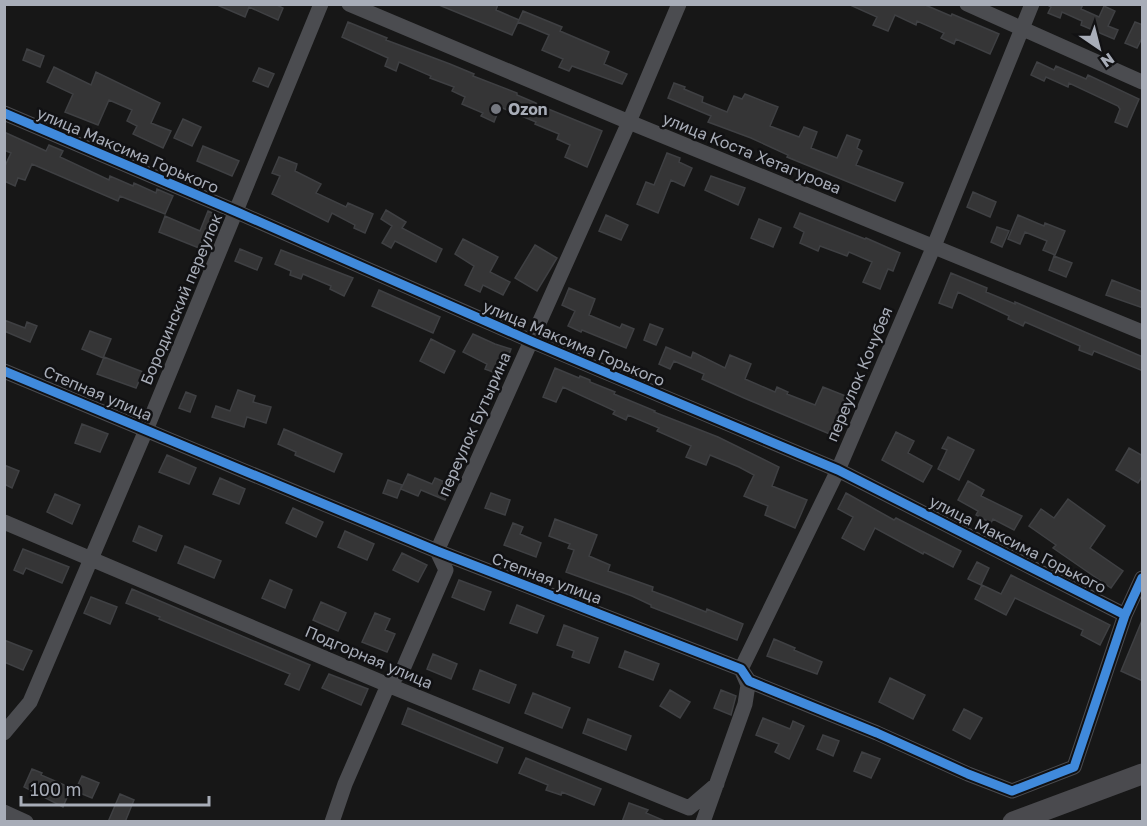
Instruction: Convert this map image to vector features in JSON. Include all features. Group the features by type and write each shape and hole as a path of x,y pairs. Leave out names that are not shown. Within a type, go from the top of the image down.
{"street":[{"name":"Бородинский переулок","path":"4,733 30,702 237,212 321,4"},
{"name":"улица Коста Хетагурова","path":"349,4 628,122 1143,332"},
{"name":"переулок Бутырина","path":"437,551 679,4"},
{"path":"967,4 1143,82"},
{"name":"переулок Кочубея","path":"741,669 838,470 934,246 1032,4"},
{"name":"улица Максима Горького","path":"4,113 531,341 838,470 1125,615"},
{"name":"Степная улица","path":"4,371 437,551 741,669 749,681 877,733 968,774 1012,790 1074,767 1125,615"},
{"name":"Подгорная улица","path":"4,522 388,685 689,808 717,784"},
{"path":"332,822 345,784 388,685 403,669 446,570 437,551"},
{"path":"1125,615 1143,578"},
{"path":"703,822 745,704 748,685 741,669"},
{"path":"1013,822 1143,774"},
{"path":"4,812 26,822"}],"building":[{"path":"215,4 275,4 283,8 278,20 249,7 245,17"},
{"path":"498,4 496,10 519,20 512,35 439,5"},
{"path":"848,4 923,4 999,34 990,54 956,39 954,44 941,38 944,33 917,21 916,25 895,15 888,31 873,25 877,17"},
{"path":"1046,4 1083,4 1081,9 1099,17 1104,6 1115,11 1108,26 1118,30 1114,39 1081,25 1082,21 1062,12 1060,18 1048,13 1051,7"},
{"path":"523,11 562,27 560,31 609,52 604,64 627,74 622,84 572,66 569,71 559,67 563,59 542,50 549,35 518,22"},
{"path":"348,22 387,38 386,40 474,74 473,76 602,131 587,167 565,157 570,145 557,139 559,134 535,124 536,122 500,107 494,122 481,116 483,113 462,104 465,97 452,91 454,87 399,62 396,71 385,66 388,58 342,37"},
{"path":"1135,22 1143,25 1143,36 1137,48 1125,43"},
{"path":"27,49 44,56 40,67 23,60"},
{"path":"1037,62 1054,70 1056,66 1086,79 1088,75 1139,99 1127,127 1115,122 1120,109 1118,106 1069,83 1068,87 1046,77 1044,81 1031,75"},
{"path":"54,67 91,85 96,72 160,103 151,123 171,131 163,148 133,134 137,126 127,121 132,110 109,100 98,125 65,112 73,94 47,82"},
{"path":"259,68 274,74 268,87 253,81"},
{"path":"674,83 703,97 702,102 727,112 734,96 742,99 745,94 778,107 770,126 799,137 804,127 817,132 811,148 837,158 847,135 860,140 857,148 862,151 856,165 903,183 895,201 787,157 788,155 751,138 708,122 711,116 668,98"},
{"path":"183,119 201,127 192,146 174,138"},
{"path":"4,132 46,151 49,145 63,151 60,157 109,180 110,176 133,186 134,183 156,193 157,189 173,196 165,214 120,196 118,201 32,164 25,180 18,178 15,186 4,181 4,168 11,153 4,150"},
{"path":"203,146 239,161 232,176 197,161"},
{"path":"667,153 680,158 679,162 692,168 684,186 671,180 658,213 637,204 646,182 654,185"},
{"path":"279,157 297,164 295,171 321,184 316,193 346,207 348,203 373,214 365,233 332,213 328,222 272,194 280,176 272,173"},
{"path":"711,176 745,188 738,205 705,190"},
{"path":"973,192 996,202 990,217 967,207"},
{"path":"386,210 406,222 402,228 442,249 436,262 395,241 391,248 382,243 392,226 381,219"},
{"path":"208,211 219,216 204,250 159,232 165,216 200,231"},
{"path":"800,213 900,253 893,271 888,269 880,289 863,282 872,262 849,252 847,256 820,246 818,251 800,243 804,232 794,227"},
{"path":"606,215 628,225 621,240 599,231"},
{"path":"1018,215 1044,226 1045,223 1065,231 1055,255 1043,250 1047,241 1025,232 1020,244 1008,239"},
{"path":"759,219 781,228 773,247 751,238"},
{"path":"997,227 1009,231 1002,247 991,242"},
{"path":"463,239 498,257 490,272 510,282 503,295 483,285 480,292 465,285 474,266 455,254"},
{"path":"535,245 557,258 537,291 515,278"},
{"path":"240,249 262,258 257,270 235,261"},
{"path":"281,250 353,278 344,296 330,289 331,286 303,274 301,279 290,275 291,271 275,264"},
{"path":"1054,256 1072,263 1066,277 1049,270"},
{"path":"951,273 987,288 986,292 1015,304 1015,302 1143,357 1143,371 1094,351 1092,355 1079,350 1080,346 1025,322 1023,326 1008,319 1009,316 958,292 952,308 939,303"},
{"path":"1112,280 1143,292 1143,308 1106,295"},
{"path":"569,288 595,299 589,315 620,328 622,324 634,329 626,348 568,326 575,311 562,305"},
{"path":"379,290 440,317 433,333 372,306"},
{"path":"4,320 25,328 27,322 37,326 30,342 4,331"},
{"path":"650,324 663,329 656,345 644,340"},
{"path":"90,331 111,339 103,358 82,349"},
{"path":"473,334 511,349 501,375 485,369 487,364 463,352"},
{"path":"431,339 455,351 444,373 420,361"},
{"path":"666,347 691,358 693,352 725,368 730,355 751,364 745,379 775,392 777,387 788,392 787,394 815,405 823,387 848,397 832,435 702,379 704,374 674,361 670,369 659,364"},
{"path":"104,357 143,372 136,388 97,374"},
{"path":"555,368 590,380 590,382 615,392 614,394 718,437 779,467 772,486 807,500 795,528 765,515 768,506 744,496 754,475 739,467 710,455 706,465 686,457 691,446 657,431 659,428 628,415 626,420 613,414 615,411 563,387 556,402 543,397"},
{"path":"238,390 255,396 253,402 271,407 266,423 247,417 244,427 212,417 216,406 230,411"},
{"path":"186,392 196,396 190,412 179,408"},
{"path":"82,424 108,434 100,452 75,443"},
{"path":"284,429 342,454 334,472 295,455 296,452 278,444"},
{"path":"896,432 914,441 908,453 932,466 923,482 882,460"},
{"path":"948,437 974,450 959,480 938,469 947,450 942,448"},
{"path":"1129,448 1143,456 1143,475 1138,483 1116,470"},
{"path":"167,455 196,468 189,484 159,472"},
{"path":"4,465 19,471 12,488 4,484"},
{"path":"408,474 432,484 435,478 452,485 445,500 421,490 418,496 401,489"},
{"path":"220,478 245,489 239,504 213,494"},
{"path":"388,480 402,485 397,498 383,493"},
{"path":"968,481 984,490 981,496 1022,516 1014,530 993,519 991,523 976,515 978,511 958,500"},
{"path":"491,493 510,500 505,515 485,508"},
{"path":"846,493 894,520 896,518 961,551 953,567 875,528 864,550 842,538 853,517 838,509"},
{"path":"55,494 80,505 72,524 47,512"},
{"path":"1068,499 1105,526 1090,548 1123,571 1111,588 1053,548 1056,545 1029,526 1041,509 1054,518"},
{"path":"293,508 323,522 316,537 286,523"},
{"path":"555,519 597,535 589,556 610,565 608,571 653,587 652,591 706,612 707,609 743,624 737,640 651,607 632,596 566,572 574,550 568,548 570,544 549,536"},
{"path":"513,523 523,527 520,534 541,543 536,557 504,545"},
{"path":"139,526 162,536 156,551 133,541"},
{"path":"345,531 374,544 367,560 338,547"},
{"path":"185,546 221,561 214,578 178,563"},
{"path":"23,549 69,567 62,583 26,568 23,574 14,570"},
{"path":"402,553 427,565 418,582 393,570"},
{"path":"977,562 989,568 981,585 968,579"},
{"path":"1011,575 1110,625 1100,645 1081,635 1083,630 1015,598 1006,615 975,599 982,585 1001,594"},
{"path":"270,580 292,590 285,608 262,598"},
{"path":"459,580 491,592 484,610 452,597"},
{"path":"132,589 310,665 299,690 285,684 290,674 126,603"},
{"path":"91,597 117,607 110,624 84,613"},
{"path":"321,602 346,613 338,631 313,620"},
{"path":"517,605 544,616 537,633 510,623"},
{"path":"375,613 390,619 385,630 395,634 387,652 362,642"},
{"path":"1143,618 1143,681 1121,671"},
{"path":"564,625 598,638 589,663 572,657 574,651 557,645"},
{"path":"774,639 822,662 817,674 767,656"},
{"path":"4,640 32,651 23,670 4,662"},
{"path":"625,651 659,664 653,680 619,667"},
{"path":"433,654 457,664 451,679 427,669"},
{"path":"480,670 516,685 509,703 473,689"},
{"path":"329,674 368,689 361,705 322,688"},
{"path":"890,678 925,695 913,719 879,702"},
{"path":"670,690 690,702 680,718 660,706"},
{"path":"721,690 736,696 731,715 714,708"},
{"path":"533,693 570,708 562,728 525,713"},
{"path":"408,708 503,748 497,763 402,724"},
{"path":"964,709 982,718 970,739 953,730"},
{"path":"763,718 790,729 793,721 804,726 789,759 775,752 779,744 756,735"},
{"path":"588,719 631,736 626,750 583,733"},
{"path":"823,735 839,741 833,756 817,749"},
{"path":"862,752 880,759 871,778 854,771"},
{"path":"526,758 601,789 594,805 562,792 561,795 546,790 548,785 519,773"},
{"path":"32,769 71,788 63,807 24,787"},
{"path":"82,776 99,783 92,798 75,791"},
{"path":"120,794 134,800 125,822 108,822"},
{"path":"629,803 648,810 646,813 667,822 622,822"}],"cycle path":[{"path":"4,113 531,341 838,470 1125,615"},
{"path":"4,371 437,551 741,669 749,681 1012,791 1074,767 1125,615 1142,578"}],"place":[{"name":"Ozon","path":"496,109"}]}
